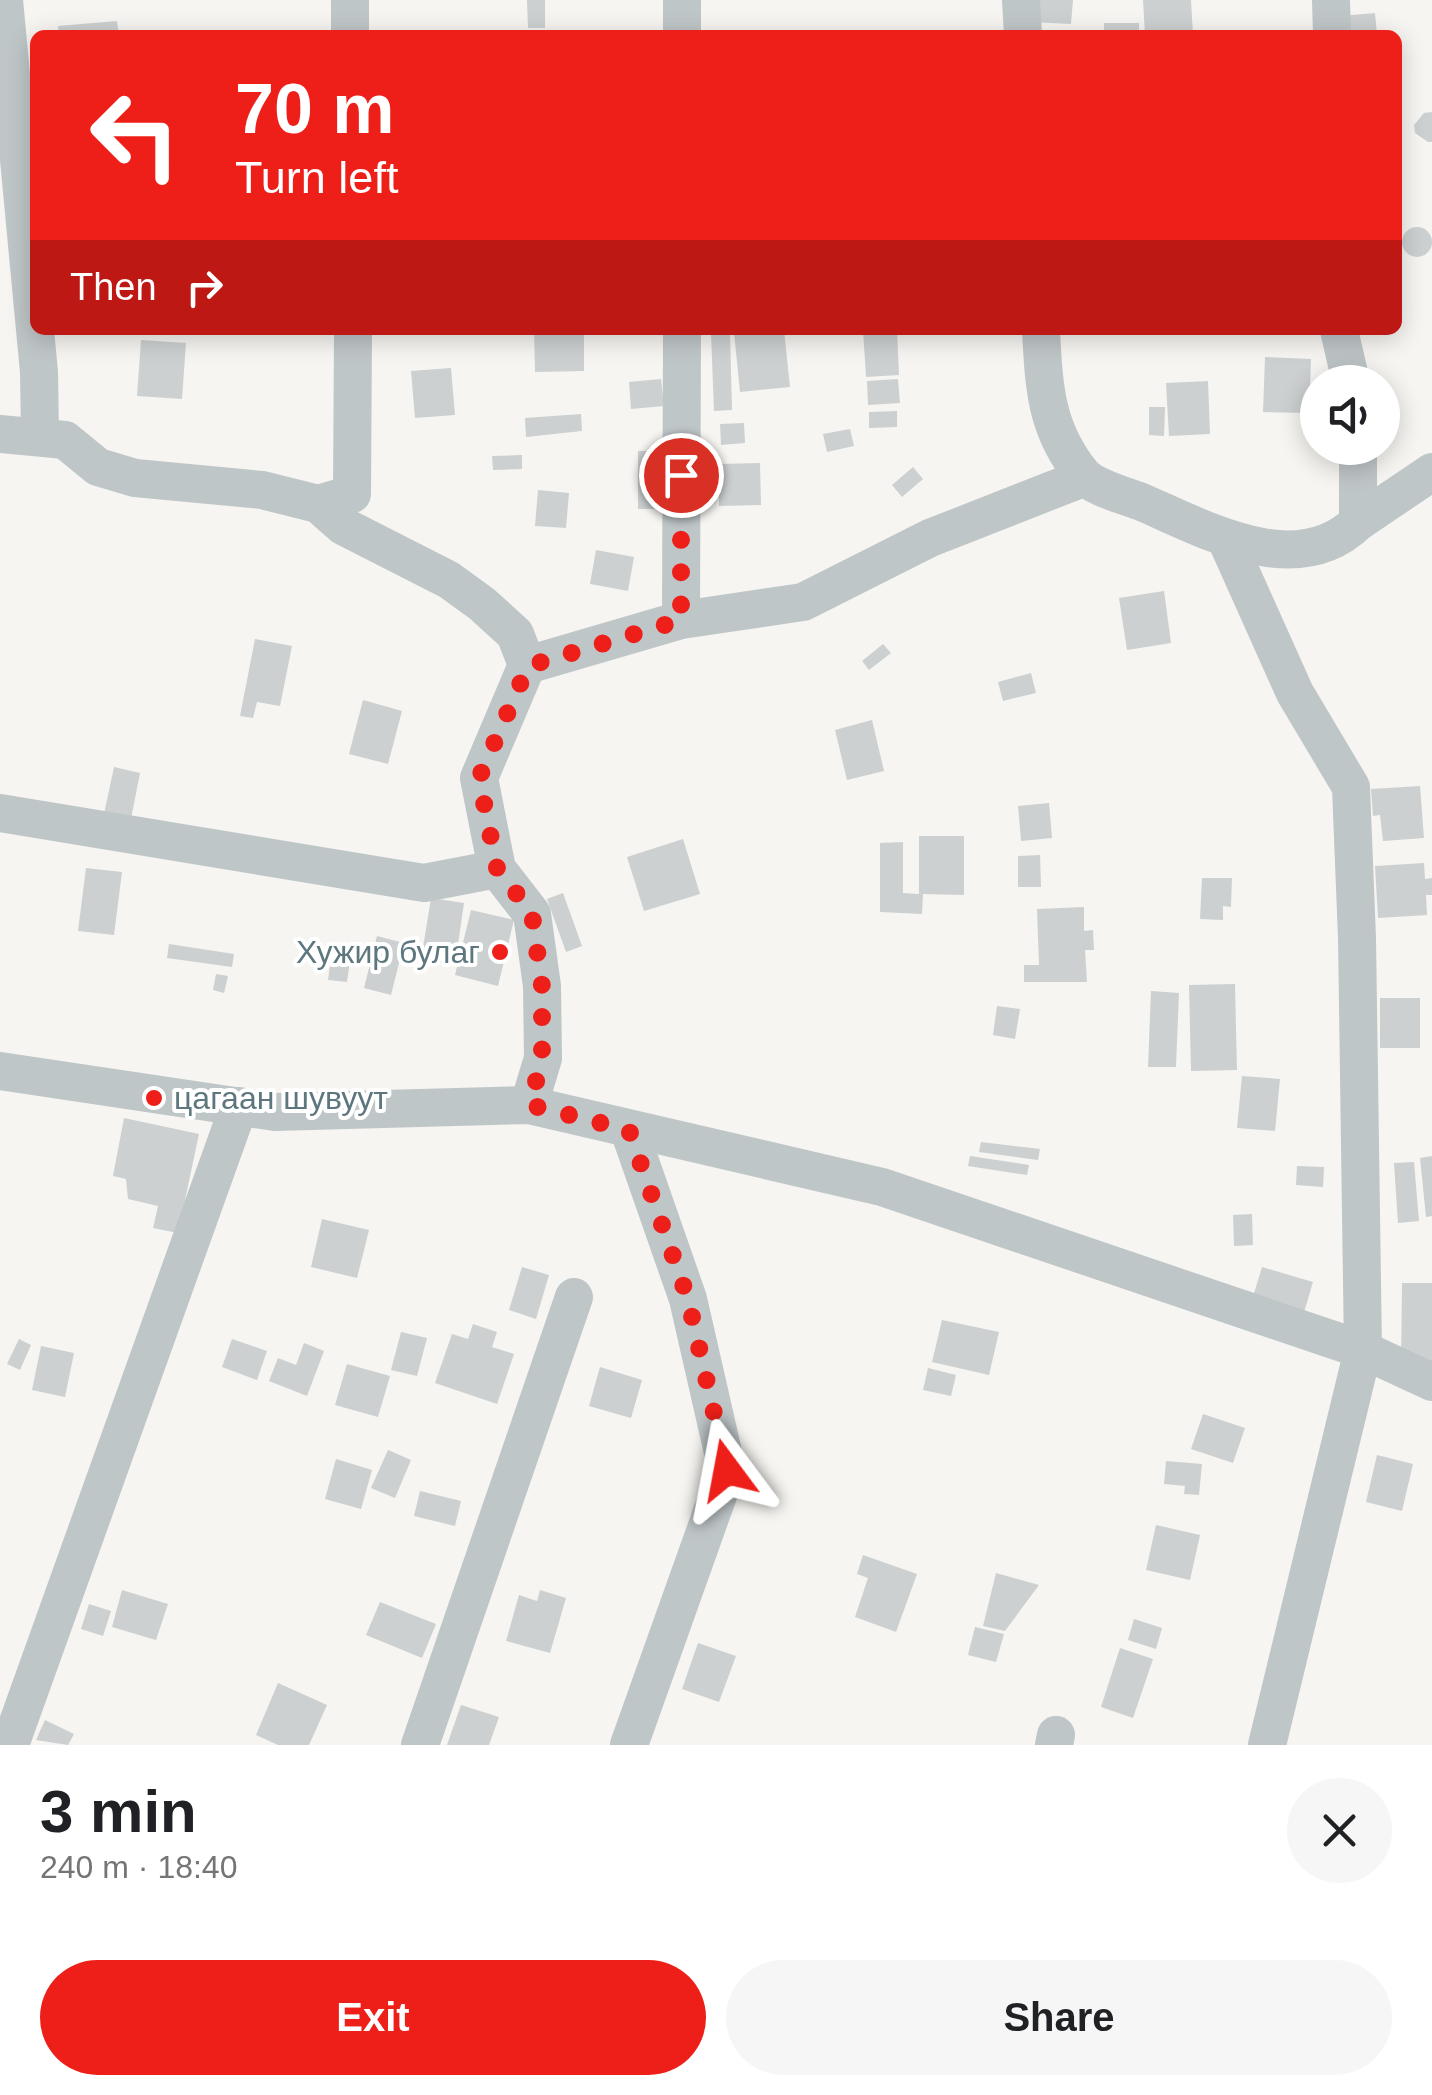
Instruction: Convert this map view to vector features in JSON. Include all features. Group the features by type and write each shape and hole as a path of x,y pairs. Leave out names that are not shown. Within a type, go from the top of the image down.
{"street":[{"path":"4,0 30,284"},
{"path":"350,0 350,30"},
{"path":"682,0 682,30"},
{"path":"1022,0 1024,30"},
{"path":"1331,0 1332,30"},
{"path":"35,335 40,435"},
{"path":"318,504 352,494 354,335"},
{"path":"681,620 682,335"},
{"path":"1041,335 1045,408 1084,478 1226,538 1286,551 1340,540 1358,522 1432,472"},
{"path":"1340,335 1347,365"},
{"path":"0,434 65,440 98,467 135,478 262,490 318,504 342,526 450,580 515,634 528,666 479,778 497,868 532,914 535,932 542,986 542,1058 530,1105"},
{"path":"1358,465 1358,522"},
{"path":"528,666 681,620 804,602 930,538 1084,478"},
{"path":"1226,538 1295,693 1351,787 1363,1350 1267,1745"},
{"path":"0,813 424,883 497,868"},
{"path":"0,1071 276,1112 530,1105 882,1187 1363,1350 1432,1382"},
{"path":"10,1745 239,1106"},
{"path":"629,1130 688,1299 727,1470 629,1745"},
{"path":"420,1745 574,1296"}],"building":[{"path":"527,0 545,0 545,28 528,28"},
{"path":"1032,0 1073,0 1071,24 1031,22"},
{"path":"1143,0 1191,0 1193,30 1145,30"},
{"path":"1375,13 1377,30 1341,30 1340,16"},
{"path":"117,21 118,30 58,30 58,26"},
{"path":"1104,23 1139,23 1139,30 1104,30"},
{"path":"1432,112 1432,142 1428,142 1415,133 1414,125 1424,113"},
{"path":"1417,227 1431,236 1432,242 1423,256 1417,257 1403,248 1402,242 1411,228"},
{"path":"534,335 584,335 584,371 535,372"},
{"path":"711,335 730,335 732,410 714,411"},
{"path":"734,335 785,335 790,387 740,392"},
{"path":"863,335 897,335 899,375 866,377"},
{"path":"141,340 186,343 182,399 137,396"},
{"path":"1265,357 1311,359 1311,365 1300,365 1300,413 1263,412"},
{"path":"451,368 455,415 415,418 411,371"},
{"path":"661,379 664,406 631,409 629,382"},
{"path":"898,379 900,403 868,405 867,381"},
{"path":"1208,381 1210,434 1169,436 1166,383"},
{"path":"1149,407 1165,407 1164,436 1149,435"},
{"path":"897,411 897,427 869,428 869,412"},
{"path":"581,414 582,431 526,437 525,418"},
{"path":"744,423 745,443 721,445 720,424"},
{"path":"850,429 854,446 827,452 823,434"},
{"path":"638,451 660,451 659,509 638,509"},
{"path":"522,455 522,469 493,470 492,456"},
{"path":"760,463 761,505 719,506 719,464"},
{"path":"913,467 923,479 902,497 892,485"},
{"path":"538,490 569,493 566,528 535,526"},
{"path":"596,550 634,557 628,591 590,584"},
{"path":"1164,591 1171,643 1127,650 1119,598"},
{"path":"255,639 292,646 280,706 257,702 253,718 240,716"},
{"path":"883,644 891,653 869,670 862,661"},
{"path":"1031,673 1036,693 1003,701 998,682"},
{"path":"363,700 402,711 388,764 349,754"},
{"path":"872,720 884,771 847,780 835,730"},
{"path":"114,767 140,773 131,819 104,814"},
{"path":"1420,786 1424,838 1383,841 1380,815 1373,816 1371,789"},
{"path":"1049,803 1052,838 1021,841 1018,806"},
{"path":"919,836 964,836 964,895 923,894 922,914 880,912 880,843 903,842 903,893 919,894"},
{"path":"683,839 700,894 644,911 627,857"},
{"path":"1040,855 1041,887 1018,887 1018,856"},
{"path":"1424,863 1425,879 1432,878 1432,895 1426,895 1427,915 1378,918 1375,866"},
{"path":"86,868 122,872 114,935 78,931"},
{"path":"1202,878 1232,878 1231,907 1223,906 1223,920 1200,919"},
{"path":"563,893 582,946 566,952 547,899"},
{"path":"431,898 464,903 455,965 421,960"},
{"path":"1084,907 1084,931 1093,930 1094,950 1085,950 1087,982 1024,982 1024,965 1039,965 1037,909"},
{"path":"471,910 514,920 498,986 455,975"},
{"path":"377,936 404,943 391,995 364,988"},
{"path":"169,944 234,954 232,967 167,958"},
{"path":"331,958 350,961 347,982 328,980"},
{"path":"216,974 228,976 224,993 213,990"},
{"path":"1235,984 1237,1070 1191,1071 1189,985"},
{"path":"1151,991 1179,993 1176,1067 1148,1067"},
{"path":"1380,998 1420,998 1420,1048 1380,1048"},
{"path":"997,1006 1020,1009 1015,1039 993,1035"},
{"path":"1242,1076 1280,1079 1275,1131 1237,1128"},
{"path":"124,1118 199,1134 178,1233 153,1228 158,1206 128,1199 126,1179 113,1176"},
{"path":"981,1142 1040,1149 1038,1160 979,1152"},
{"path":"970,1156 1029,1165 1027,1175 968,1166"},
{"path":"1432,1156 1432,1216 1426,1217 1420,1158"},
{"path":"1414,1162 1419,1221 1398,1223 1394,1163"},
{"path":"1297,1166 1324,1167 1323,1187 1296,1185"},
{"path":"1252,1214 1253,1245 1234,1246 1233,1215"},
{"path":"322,1219 369,1230 357,1278 311,1267"},
{"path":"522,1267 549,1275 536,1319 509,1310"},
{"path":"1262,1267 1313,1282 1303,1316 1252,1300"},
{"path":"1402,1283 1432,1283 1432,1366 1401,1366"},
{"path":"942,1320 999,1332 989,1375 932,1362"},
{"path":"473,1324 497,1332 492,1347 514,1354 497,1404 435,1383 452,1334 468,1339"},
{"path":"401,1332 427,1338 417,1376 391,1370"},
{"path":"19,1339 31,1345 20,1370 7,1364"},
{"path":"232,1339 267,1351 257,1380 222,1367"},
{"path":"304,1343 324,1351 307,1396 269,1381 278,1358 296,1365"},
{"path":"41,1346 74,1353 65,1397 32,1390"},
{"path":"347,1364 390,1376 378,1417 335,1405"},
{"path":"600,1367 642,1380 631,1418 589,1406"},
{"path":"928,1368 956,1375 951,1396 923,1390"},
{"path":"1203,1414 1245,1428 1233,1463 1191,1449"},
{"path":"388,1450 411,1460 395,1498 371,1488"},
{"path":"1377,1455 1413,1464 1402,1511 1366,1502"},
{"path":"336,1459 372,1470 361,1509 325,1499"},
{"path":"1166,1461 1202,1464 1199,1495 1184,1494 1185,1486 1164,1484"},
{"path":"420,1491 461,1501 455,1526 414,1516"},
{"path":"1156,1525 1200,1535 1190,1580 1146,1570"},
{"path":"863,1555 917,1574 896,1632 855,1617 868,1578 857,1574"},
{"path":"996,1573 1039,1585 1005,1631 983,1626"},
{"path":"122,1590 168,1604 156,1640 112,1627"},
{"path":"540,1590 566,1598 550,1653 506,1641 519,1595 537,1601"},
{"path":"380,1602 436,1624 422,1658 366,1635"},
{"path":"89,1604 111,1611 103,1636 81,1629"},
{"path":"1134,1619 1162,1628 1156,1649 1128,1640"},
{"path":"975,1627 1004,1634 996,1662 968,1655"},
{"path":"698,1643 736,1656 719,1702 682,1689"},
{"path":"1120,1648 1153,1659 1133,1718 1101,1707"},
{"path":"278,1683 327,1705 309,1745 278,1745 256,1735"},
{"path":"461,1705 499,1717 489,1745 447,1745"},
{"path":"45,1720 74,1734 68,1745 36,1740"}],"place":[{"name":"Хужир булаг","path":"500,952"},
{"name":"цагаан шувуут","path":"154,1098"}],"route":[{"path":"681,475 681,620 528,666 479,778 497,868 532,914 542,986 542,1058 530,1105 629,1130 688,1299 727,1470"}]}
